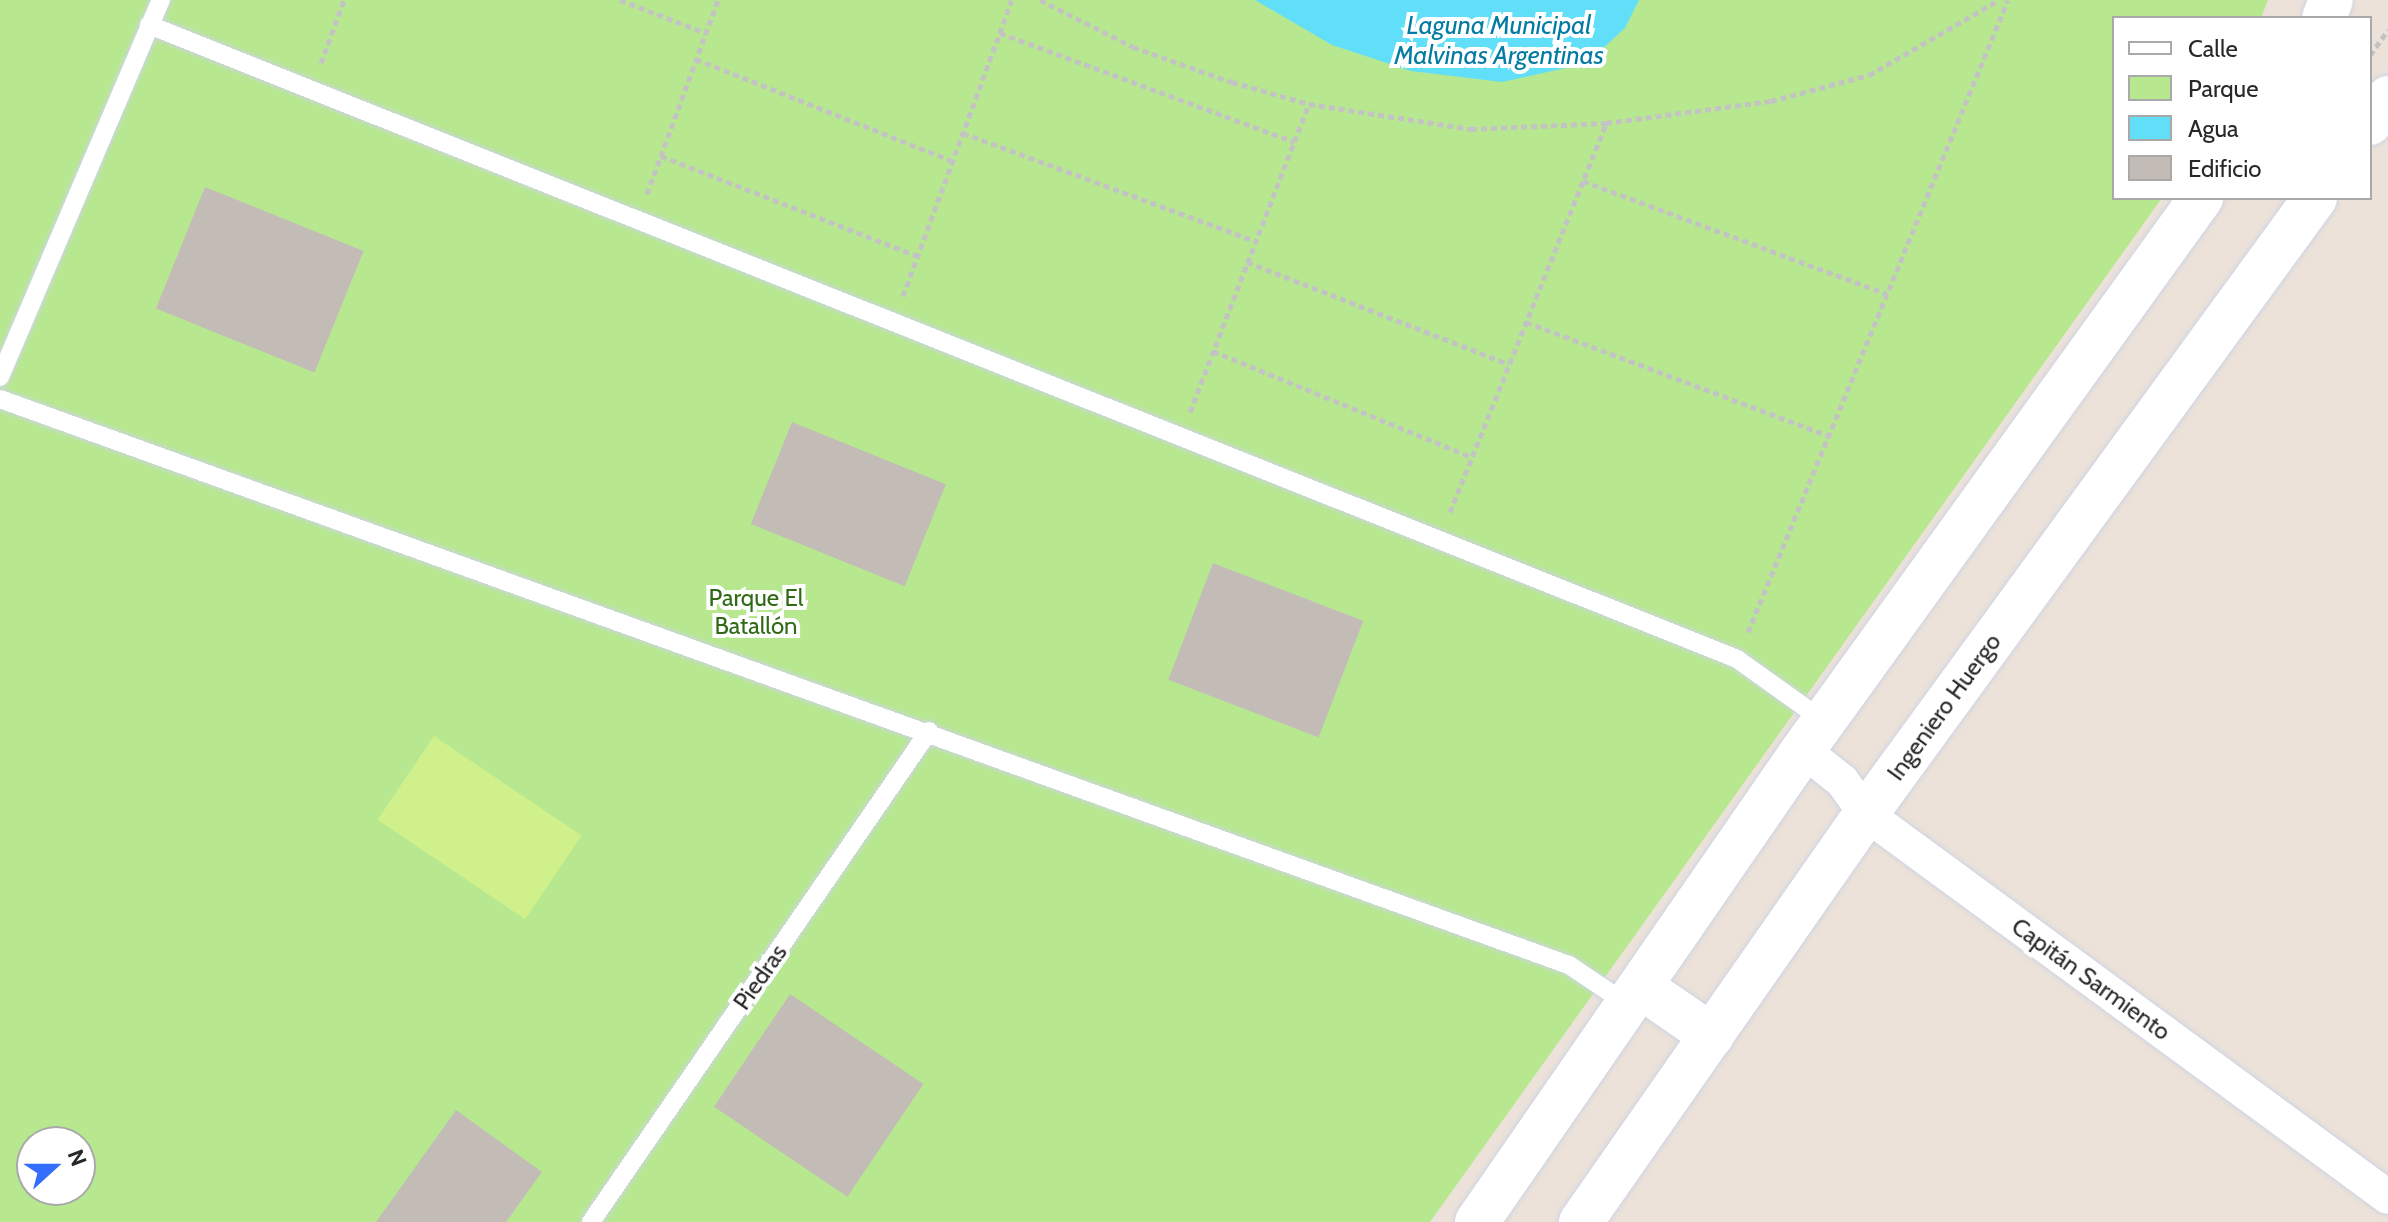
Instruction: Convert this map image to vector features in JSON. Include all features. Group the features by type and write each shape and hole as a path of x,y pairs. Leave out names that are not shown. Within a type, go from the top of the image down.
{"street":[{"path":"2372,120 2388,98"},
{"path":"1477,1222 1814,736 2200,200"},
{"name":"Ingeniero Huergo","path":"1581,1222 1866,814 2314,200"},
{"name":"Capitán Sarmiento","path":"1814,736 1866,814 2388,1197"},
{"path":"1636,996 1712,1036"}],"lane":[{"path":"0,377 161,0"},
{"path":"149,25 313,86 1737,659 1814,736"},
{"path":"0,399 929,731 1569,965 1636,996"},
{"name":"Piedras","path":"591,1222 929,731"}],"path":[{"path":"313,86 344,0"},
{"path":"620,0 706,33"},
{"path":"638,217 718,0"},
{"path":"894,319 1012,0"},
{"path":"1040,0 1133,47 1309,104 1471,129 1606,123 1771,101 1869,75 1999,0"},
{"path":"1737,659 2008,0"},
{"path":"2372,52 2388,30"},
{"path":"1000,33 1294,142"},
{"path":"696,59 952,161"},
{"path":"1181,435 1309,104"},
{"path":"1439,539 1606,123"},
{"path":"963,133 1255,241"},
{"path":"661,156 918,256"},
{"path":"1583,181 1887,294"},
{"path":"1247,262 1509,364"},
{"path":"1526,322 1829,436"},
{"path":"1213,351 1472,457"}],"green space":[{"name":"Parque El Batallón","path":"0,0 2268,0 2262,16 2112,16 2112,200 2161,200 1430,1222 0,1222"},
{"path":"434,736 582,836 525,919 378,820"}],"water":[{"name":"Laguna Municipal Malvinas Argentinas","path":"1255,0 1639,0 1625,28 1600,51 1570,67 1502,82 1411,71 1332,45"}],"building":[{"path":"205,187 364,251 314,373 156,308"},
{"path":"792,422 946,484 905,586 751,524"},
{"path":"1213,563 1363,621 1319,737 1168,680"},
{"path":"790,994 923,1084 847,1197 714,1107"},
{"path":"456,1110 542,1172 506,1222 376,1222"}]}
